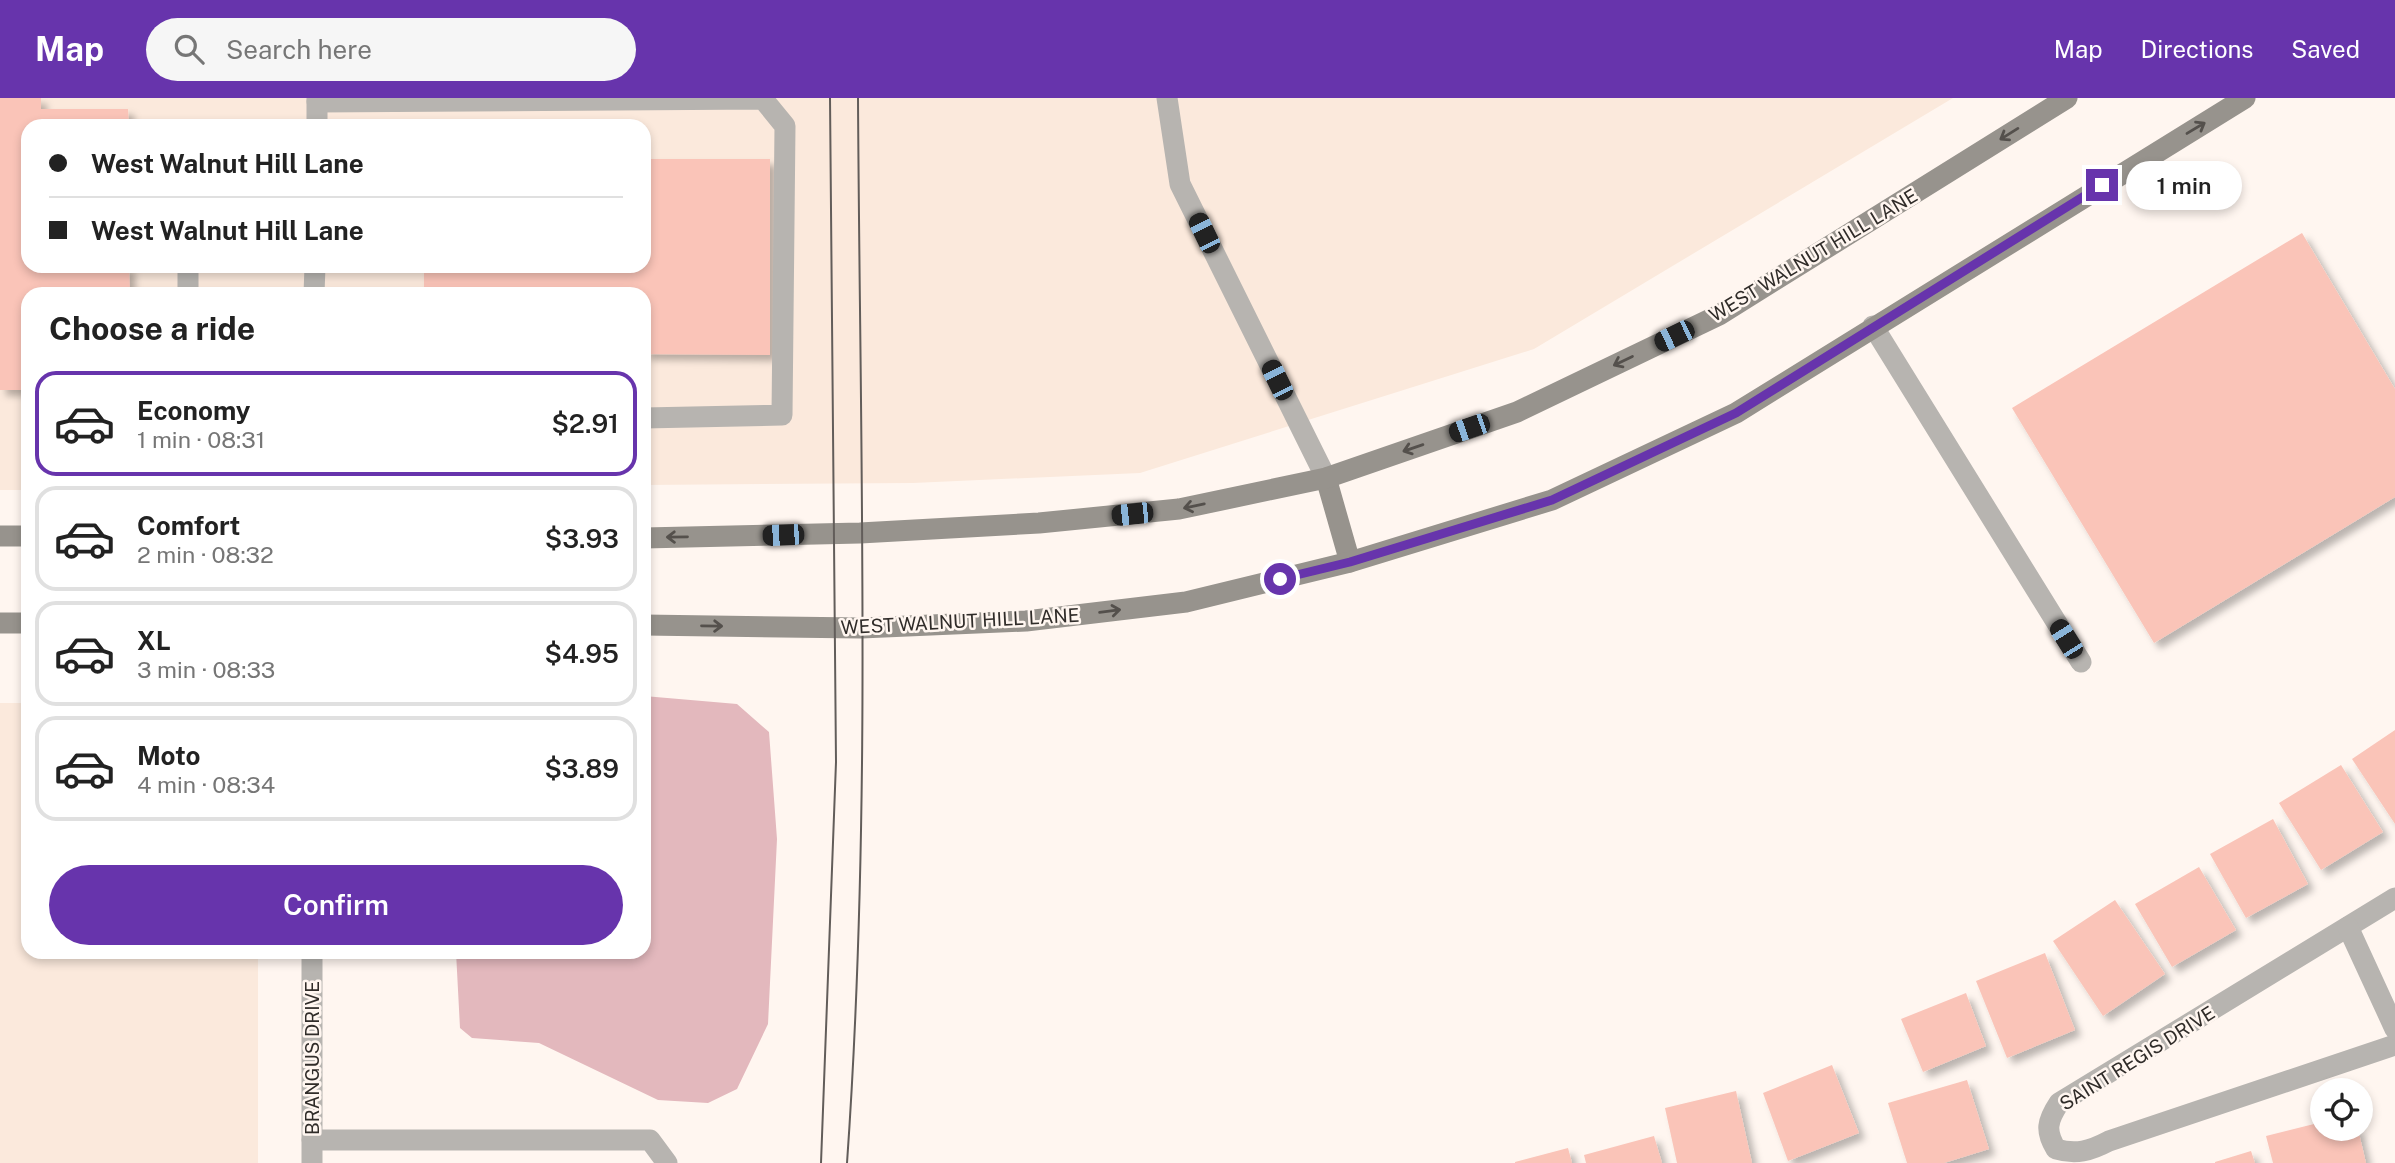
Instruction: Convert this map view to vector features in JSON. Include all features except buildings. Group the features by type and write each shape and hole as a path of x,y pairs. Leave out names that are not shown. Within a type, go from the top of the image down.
{"main road":[{"name":"WEST WALNUT HILL LANE","path":"651,538 860,533 1039,523 1179,509 1326,478 1517,412 1719,315 2067,98"},
{"name":"WEST WALNUT HILL LANE","path":"651,625 861,628 1026,621 1186,602 1350,562 1552,500 1736,413 1872,326 2245,98"},
{"path":"1326,478 1350,562"},
{"path":"0,537 21,536"},
{"path":"0,623 21,623"}],"street":[{"path":"1167,98 1180,184 1326,478"},
{"path":"317,119 317,100 763,99 785,126 782,415 651,418"},
{"path":"1872,326 2081,662"},
{"name":"SAINT REGIS DRIVE","path":"2395,898 2059,1103 2048,1120 2049,1138 2056,1149 2070,1154 2093,1150 2109,1141 2395,1045"},
{"path":"2348,927 2388,997 2395,1029"},
{"name":"BRANGUS DRIVE","path":"312,959 312,1163"},
{"path":"312,1140 650,1140 667,1163"}],"shaded area":[{"path":"0,98 1953,98 1534,349 1140,473 913,483 651,485 651,287 21,287 21,490 0,490"},
{"path":"651,697 737,704 769,732 777,839 768,1024 737,1089 708,1103 658,1100 539,1043 472,1038 460,1028 456,959 651,959"},
{"path":"0,703 21,703 21,959 258,959 258,1163 0,1163"}],"tram line":[{"path":"821,1163 836,762 830,98"},
{"path":"847,1163 855,1030 862,764 858,98"}],"route":[{"path":"1280,579 1350,562 1552,500 1736,413 2102,185"}]}
